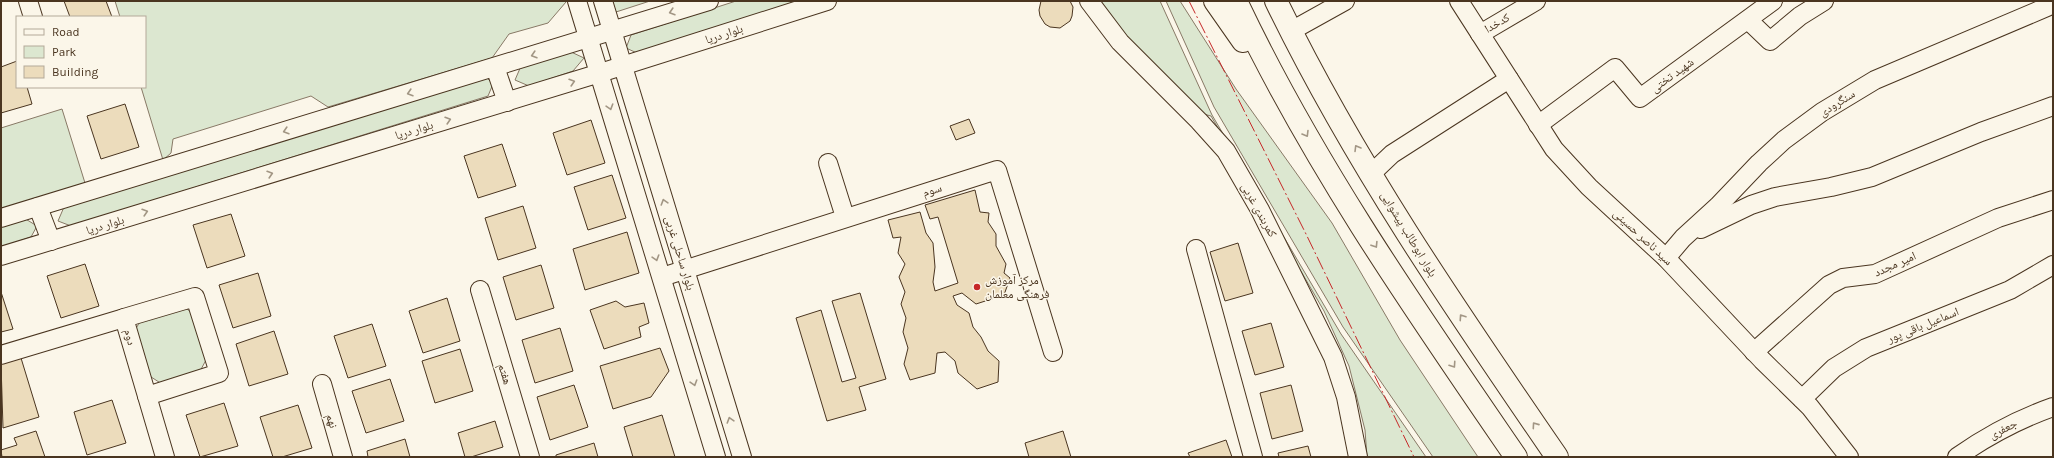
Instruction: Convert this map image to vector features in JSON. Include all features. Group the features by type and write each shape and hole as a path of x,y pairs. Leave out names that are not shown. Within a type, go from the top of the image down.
{"highway":[{"path":"1215,1 1291,109 1407,296 1516,457"},
{"path":"1236,1 1254,39 1291,109"},
{"name":"بلوار ابوطالب پیشوایی","path":"1276,1 1319,84 1435,278 1557,457"}],"street":[{"path":"28,1 33,16"},
{"name":"بلوار ساحلی غربی","path":"578,1 716,457"},
{"name":"بلوار ساحلی غربی","path":"603,1 742,457"},
{"path":"1,218 710,1"},
{"name":"بلوار دریا","path":"1,256 600,74 620,58 827,1"},
{"path":"1291,31 1345,1"},
{"name":"سید ناصر حسینی","path":"1459,1 1554,149 1589,187 1666,258 1754,352 1802,399 1849,457"},
{"name":"کدخدا","path":"1480,34 1536,1"},
{"name":"شهید تختی","path":"1538,125 1615,68 1640,98 1773,1"},
{"path":"1748,20 1770,41 1800,16 1824,1"},
{"name":"کمربندی غربی","path":"1090,2 1120,42 1199,121 1226,151 1260,210 1333,357 1346,397 1358,457"},
{"name":"سنگرودی","path":"1666,258 1682,238 1784,140 1822,112 1875,80 2047,6"},
{"path":"495,67 507,102"},
{"path":"1372,173 1392,154 1509,79"},
{"path":"1682,238 1751,205 1775,197 1831,187 1872,177 1981,132 2053,106"},
{"path":"828,163 846,217"},
{"name":"سوم","path":"662,277 997,170 1053,352"},
{"name":"امیر مجدد","path":"1754,352 1829,285 1843,278 1875,274 1998,218 2053,200"},
{"path":"38,207 51,241"},
{"path":"1196,249 1253,457"},
{"name":"اسماعیل باقی پور","path":"1802,399 1834,368 1866,348 2010,290 2053,265"},
{"name":"هفتم","path":"480,290 530,457"},
{"path":"124,318 195,297 219,373 147,396"},
{"name":"دوم","path":"1,355 124,318 164,457"},
{"name":"نهم","path":"322,384 343,457"},
{"name":"جعفری","path":"1957,457 1981,440 2028,416 2053,407"}],"green space":[{"path":"115,1 566,1 548,23 509,34 492,58 328,107 311,96 173,139 171,153 163,160 141,88 146,88 146,16 120,16"},
{"path":"612,1 650,1 616,12"},
{"path":"736,1 803,1 637,53 626,48 631,35"},
{"path":"1099,1 1160,1 1212,115 1341,334 1426,457 1367,457 1365,430 1349,366 1324,311 1211,116 1196,112 1126,40"},
{"path":"1166,1 1180,1 1236,89 1332,223 1400,340 1478,457 1433,457 1343,327 1214,107"},
{"path":"569,51 584,58 573,71 529,86 515,80 521,66"},
{"path":"485,76 493,84 488,96 71,226 58,221 64,207"},
{"path":"62,109 85,183 1,209 1,128"},
{"path":"24,218 37,226 31,237 1,247 1,225"},
{"path":"182,306 193,313 206,360 199,373 162,384 148,375 134,332 142,318"}],"building":[{"path":"64,1 106,1 112,16 70,16"},
{"path":"1041,1 1070,1 1073,7 1070,21 1060,28 1050,27 1045,24 1040,16 1039,10"},
{"path":"16,61 16,88 27,88 32,104 1,113 1,67"},
{"path":"125,104 139,147 101,159 87,116"},
{"path":"969,119 975,133 956,140 950,126"},
{"path":"591,120 605,163 567,175 553,133"},
{"path":"502,144 516,186 478,198 464,156"},
{"path":"612,175 626,218 588,230 574,187"},
{"name":"مرکز آموزش فرهنگی معلمان","path":"975,190 980,212 989,213 988,222 996,234 996,246 1006,264 1004,273 1010,278 1004,295 976,304 962,293 953,296 957,305 969,313 973,327 981,337 988,351 999,361 998,382 977,389 958,373 955,361 945,352 937,353 935,373 910,380 904,364 908,348 903,332 906,318 901,304 905,292 899,277 905,264 898,253 901,237 893,238 888,220 920,212 926,233 933,243 935,267 933,282 935,291 958,283 938,217 930,219 925,205"},
{"path":"523,206 536,248 498,260 485,218"},
{"path":"231,214 245,256 207,268 193,225"},
{"path":"627,232 639,273 585,290 573,249"},
{"path":"1238,243 1253,293 1225,301 1210,252"},
{"path":"85,264 99,306 61,318 47,276"},
{"path":"541,265 554,308 516,320 503,277"},
{"path":"258,273 271,316 233,328 219,285"},
{"path":"1,292 13,329 1,332"},
{"path":"860,293 886,379 859,387 866,410 827,421 796,318 821,310 842,382 856,378 832,301"},
{"path":"447,298 460,341 423,353 409,311"},
{"path":"616,301 625,307 644,303 649,323 639,327 641,337 604,349 590,310"},
{"path":"1271,323 1284,367 1255,375 1242,331"},
{"path":"372,324 386,366 348,378 334,336"},
{"path":"560,328 573,371 535,383 522,340"},
{"path":"274,331 288,374 249,386 236,344"},
{"path":"660,348 669,371 651,397 613,409 600,366"},
{"path":"460,349 473,391 435,403 422,361"},
{"path":"21,358 39,417 3,428 1,364"},
{"path":"390,379 404,421 366,433 352,391"},
{"path":"574,385 588,427 550,440 537,397"},
{"path":"1291,385 1303,431 1272,439 1260,393"},
{"path":"112,400 126,443 87,455 74,412"},
{"path":"224,403 238,446 200,457 186,415"},
{"path":"298,405 312,448 282,457 273,457 260,417"},
{"path":"662,415 675,457 633,457 624,427"},
{"path":"495,421 503,447 471,457 465,457 458,433"},
{"path":"36,431 45,457 2,457 1,450 17,445 14,438"},
{"path":"1063,431 1071,457 1029,457 1025,443"},
{"path":"405,439 410,457 368,457 367,451"},
{"path":"1226,440 1232,457 1190,457 1188,453"},
{"path":"594,443 598,457 556,457 556,455"},
{"path":"1308,446 1311,457 1279,457 1278,453"}],"power":[{"path":"1189,1 1306,234 1414,457"}],"place":[{"name":"مرکز آموزش فرهنگی معلمان","path":"977,287"}]}
